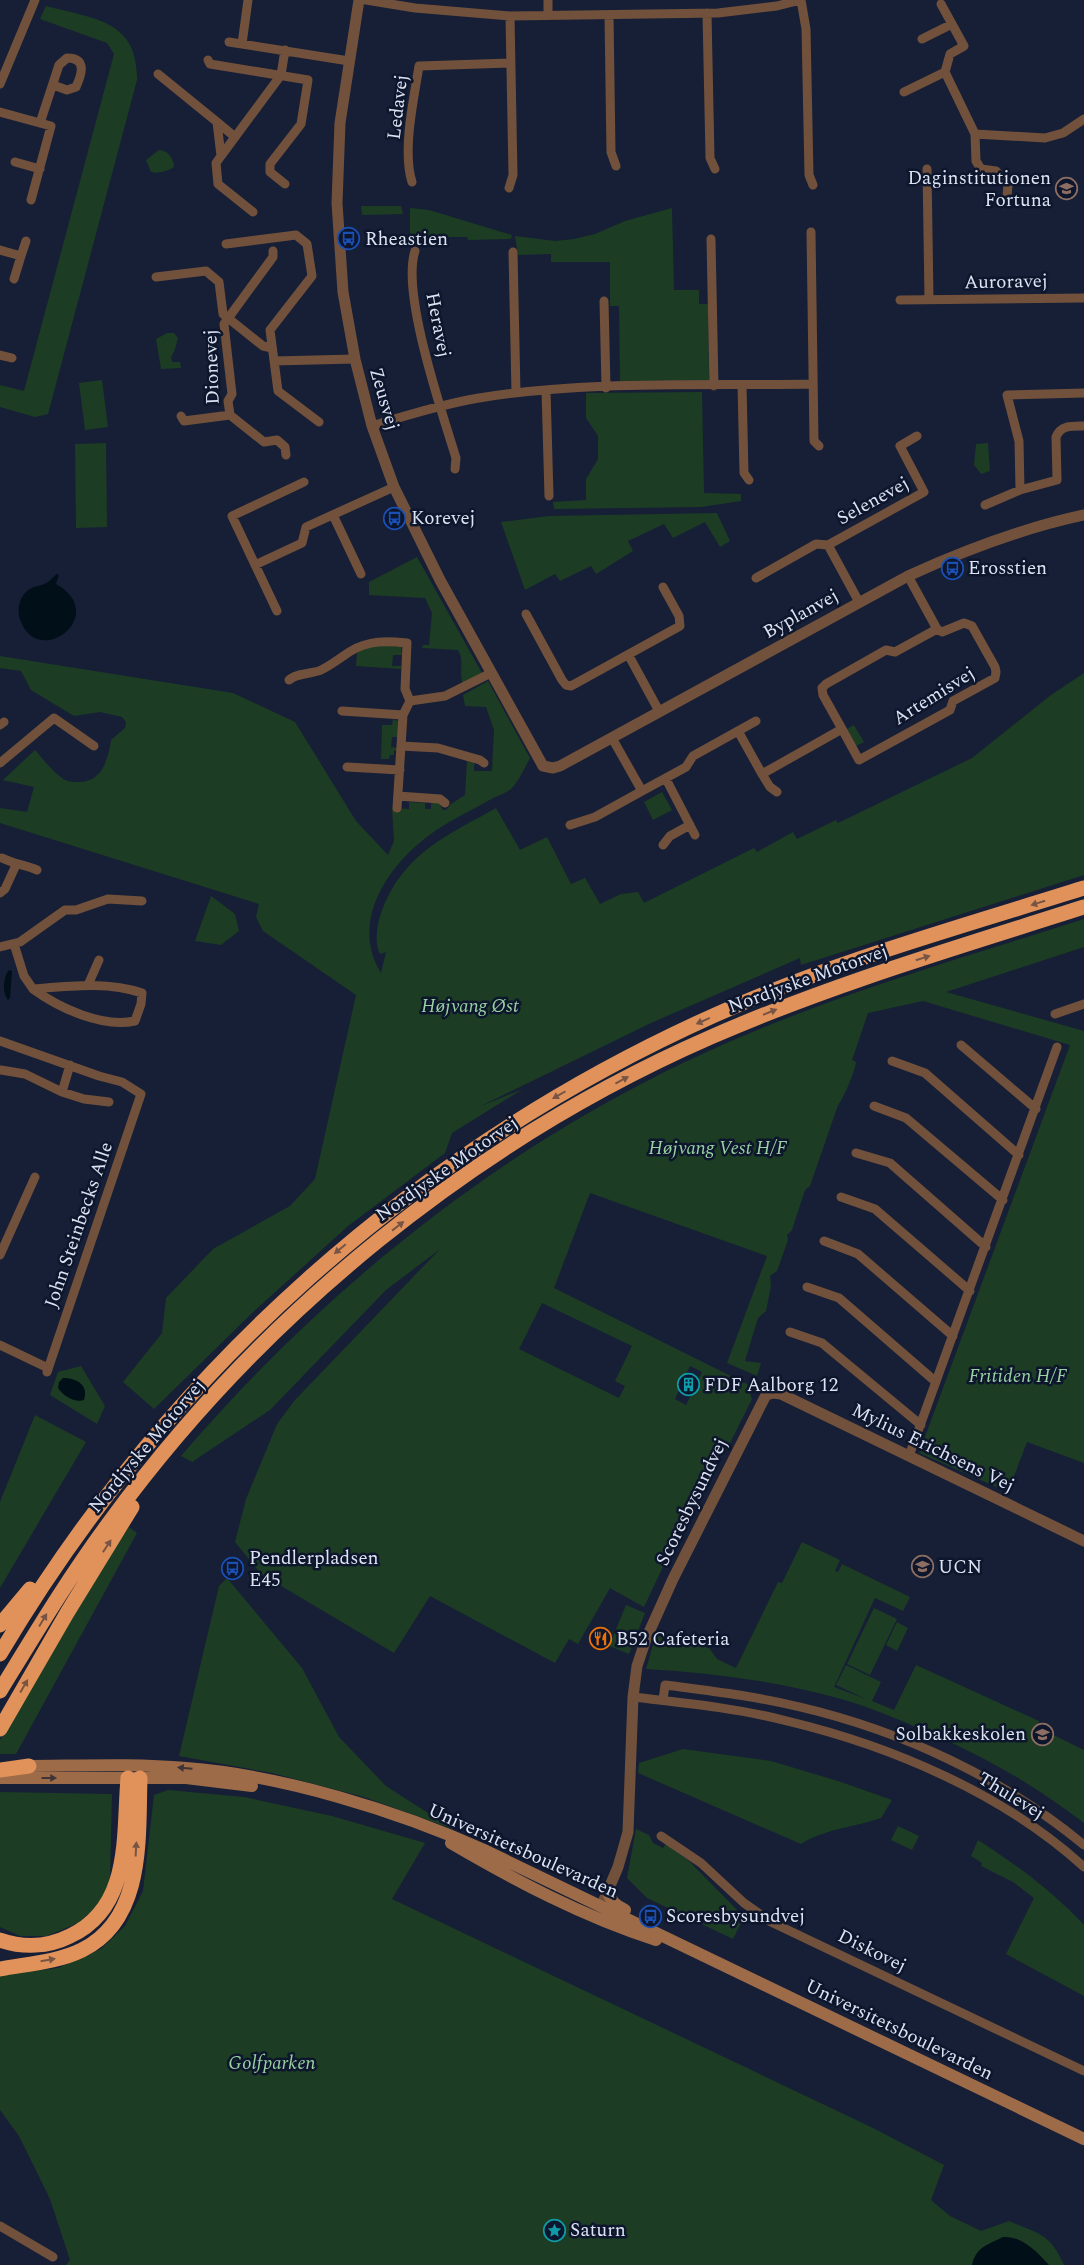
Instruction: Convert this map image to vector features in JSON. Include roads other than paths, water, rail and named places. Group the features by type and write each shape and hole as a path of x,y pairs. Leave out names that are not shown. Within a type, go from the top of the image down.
{"highway":[{"name":"Nordjyske Motorvej","path":"0,1654 40,1590 99,1505 148,1443 208,1374 277,1305 385,1212 496,1133 586,1079 639,1051 719,1014 848,964 1084,888"},
{"name":"Nordjyske Motorvej","path":"0,1691 65,1586 110,1521 169,1446 211,1398 274,1334 347,1268 395,1228 476,1169 588,1099 657,1062 710,1037 816,994 1084,907"},
{"path":"0,1729 94,1567 137,1499 204,1418 347,1268"},
{"path":"0,1625 99,1505"},
{"path":"0,1770 29,1766"},
{"path":"0,1940 21,1945 42,1945 61,1941 79,1932 95,1920 108,1904 117,1886 122,1866 134,1778"},
{"path":"0,1969 61,1958 82,1950 108,1931 119,1917 128,1896 135,1866 134,1778"}],"main road":[{"name":"Universitetsboulevarden","path":"0,1766 188,1768 240,1775 289,1785 387,1813 461,1840 642,1936 698,1954 1084,2140"},
{"name":"Universitetsboulevarden","path":"0,1778 186,1778 238,1783 287,1792 350,1808 440,1836 493,1867 598,1912"},
{"path":"608,1892 615,1905 698,1954"}],"street":[{"path":"0,84 4,62 35,0"},
{"path":"242,44 248,0"},
{"name":"Zeusvej","path":"359,0 340,123 337,203 343,292 355,359 372,426 394,487 430,562 539,761 546,767"},
{"path":"366,0 415,8 510,16 707,14 768,7 801,0 806,29 809,175 813,185"},
{"path":"548,0 548,16"},
{"path":"941,4 964,46 950,54 945,72 975,134 976,161 981,169 996,171 1008,185 1007,196"},
{"path":"707,14 710,158 715,169"},
{"path":"609,15 611,152 616,166"},
{"path":"509,188 513,175 510,16"},
{"path":"922,39 952,24"},
{"path":"229,42 349,61"},
{"path":"253,212 218,184 216,163 281,75 285,50"},
{"path":"208,60 210,64 308,80 301,124 270,164 270,172 285,184"},
{"name":"Ledavej","path":"412,182 408,170 409,151 419,66 511,63"},
{"path":"904,92 945,72"},
{"path":"158,74 235,137"},
{"path":"40,123 53,85"},
{"path":"0,112 51,126 31,200"},
{"path":"975,134 1045,138 1063,134 1084,119"},
{"path":"217,122 221,156"},
{"path":"15,162 40,169"},
{"path":"927,169 929,299"},
{"path":"811,232 814,440 819,446"},
{"path":"226,244 296,235 307,244 312,276 270,330 278,391 319,422"},
{"path":"711,239 714,386"},
{"path":"14,279 26,241"},
{"path":"0,250 21,256"},
{"name":"Dionevej","path":"273,250 273,257 224,324 232,394 228,401 230,415 264,442 277,440 285,447 286,455"},
{"name":"Heravej","path":"415,251 411,263 417,312 426,356 456,458 455,469"},
{"path":"513,252 516,393"},
{"name":"Dionevej","path":"156,277 206,271 219,282 223,314 263,346 272,348"},
{"name":"Auroravej","path":"900,300 1084,298"},
{"path":"604,301 606,388"},
{"path":"0,355 12,358"},
{"path":"274,361 355,359"},
{"path":"372,426 440,406 516,393 546,390 814,384"},
{"path":"742,386 744,473 749,480"},
{"path":"546,390 548,496"},
{"path":"1020,490 1019,441 1007,395 1084,393"},
{"name":"Dionevej","path":"181,416 184,421 230,415"},
{"path":"984,504 1020,490 1056,480 1056,437 1058,432 1068,426 1084,426"},
{"name":"Selenevej","path":"756,578 816,544 828,544 924,492 900,446 917,436"},
{"path":"277,611 232,516 304,482"},
{"path":"255,565 302,543 306,527 394,487"},
{"name":"Byplanvej","path":"546,767 556,768 908,576 952,556 1019,531 1084,514"},
{"path":"333,515 360,574"},
{"name":"Selenevej","path":"828,544 859,602"},
{"path":"908,576 937,629"},
{"path":"526,614 566,685 577,684 680,626 679,616 662,587"},
{"name":"Artemisvej","path":"964,623 972,626 995,667 995,678 953,701 950,710 856,762 842,729 823,695 822,688 886,650 895,652 937,629 942,632 947,631 964,623"},
{"path":"289,680 293,676 324,669 364,644 384,641 407,643 405,689 410,701 403,715 398,808"},
{"path":"628,656 659,712"},
{"path":"410,701 445,696 491,673"},
{"path":"342,711 403,715"},
{"path":"0,762 54,718 94,746"},
{"path":"570,825 595,817 666,779 686,767 693,756 756,721"},
{"path":"762,774 842,729"},
{"path":"738,731 770,788 778,792"},
{"path":"612,738 642,791"},
{"path":"401,746 448,750 484,763"},
{"path":"347,767 400,770"},
{"path":"666,779 695,835"},
{"path":"398,796 440,799 446,803"},
{"path":"663,845 670,836 690,825"},
{"path":"2,858 16,865 24,865 36,870"},
{"path":"0,893 5,889 16,865"},
{"path":"0,947 14,944 29,937 65,910 76,910 108,899 142,901"},
{"path":"14,944 24,976 33,989 50,1001 76,1011 86,1018 135,1020 142,1004 142,993 132,990 88,984 33,989"},
{"path":"88,984 99,960"},
{"path":"1055,1014 1084,1004"},
{"path":"0,1041 70,1065 62,1092"},
{"path":"961,1045 1036,1109"},
{"path":"909,1456 1020,1155 1057,1047"},
{"path":"892,1061 925,1074 1020,1155"},
{"name":"John Steinbecks Alle","path":"0,1345 47,1370 141,1094 122,1082 70,1065"},
{"path":"1,1070 25,1074 62,1092 84,1099 109,1102"},
{"path":"874,1106 906,1118 1003,1200"},
{"path":"856,1153 890,1163 986,1247"},
{"path":"0,1255 35,1177"},
{"path":"841,1197 874,1209 970,1291"},
{"path":"824,1241 858,1254 953,1336"},
{"path":"807,1287 839,1298 936,1382"},
{"path":"790,1332 822,1343 921,1425"},
{"name":"Mylius Erichsens Vej","path":"766,1395 773,1393 781,1394 1084,1541"},
{"name":"Scoresbysundvej","path":"598,1912 618,1867 628,1832 633,1697 638,1666 646,1639 686,1553 766,1395"},
{"name":"Thulevej","path":"664,1700 665,1685 744,1695 833,1716 920,1747 1004,1789 1084,1845"},
{"path":"741,1711 744,1695"},
{"name":"Thulevej","path":"633,1697 741,1711 829,1732 914,1762 1003,1809 1042,1834 1084,1867"},
{"path":"829,1732 833,1716"},
{"path":"914,1762 920,1747"},
{"name":"Diskovej","path":"662,1836 701,1863 744,1903 771,1922 1084,2071"},
{"path":"0,2226 54,2256"}],"place":[{"name":"Daginstitutionen Fortuna","path":"1067,189"},
{"name":"Rheastien","path":"349,239"},
{"name":"Korevej","path":"395,518"},
{"name":"Erosstien","path":"952,568"},
{"name":"FDF Aalborg 12","path":"688,1385"},
{"name":"UCN","path":"922,1567"},
{"name":"Pendlerpladsen E45","path":"233,1569"},
{"name":"B52 Cafeteria","path":"600,1639"},
{"name":"Solbakkeskolen","path":"1042,1734"},
{"name":"Scoresbysundvej","path":"650,1916"},
{"name":"Saturn","path":"554,2230"}],"park label":[{"name":"Højvang Øst","path":"470,1006"},
{"name":"Højvang Vest H/F","path":"718,1148"},
{"name":"Fritiden H/F","path":"1018,1376"},
{"name":"Golfparken","path":"272,2063"}]}
